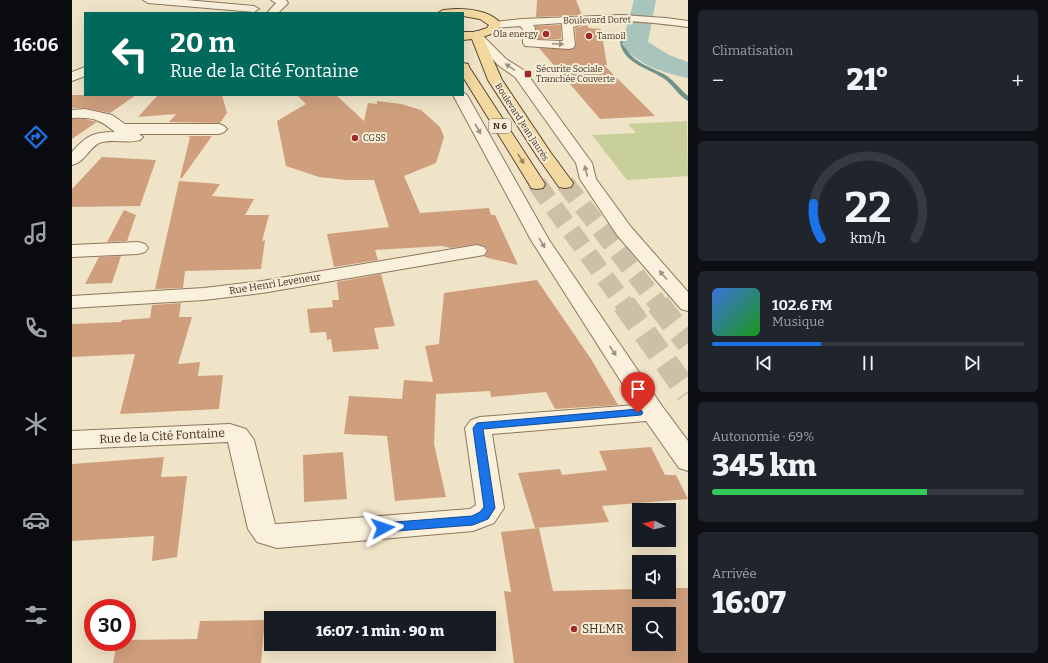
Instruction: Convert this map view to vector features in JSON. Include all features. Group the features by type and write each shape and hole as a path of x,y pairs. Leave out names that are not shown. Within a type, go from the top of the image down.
{"main road":[{"path":"468,0 467,9 474,14"},
{"path":"440,10 457,12"},
{"path":"464,13 474,14 498,23 492,30 476,35 464,36"},
{"name":"Boulevard Jean Jaurès","path":"476,35 495,80 545,156 565,183"},
{"name":"Boulevard Jean Jaurès","path":"464,69 537,184"}],"street":[{"path":"148,0 252,11 264,0"},
{"path":"273,12 283,3 276,0"},
{"path":"522,22 529,28 529,43 569,45 567,25 587,19 594,6"},
{"name":"Boulevard Doret","path":"498,23 614,19 664,21 688,24"},
{"path":"476,35 502,62 520,74 584,163 588,179 624,231 688,305"},
{"path":"72,77 84,71"},
{"path":"72,81 84,82"},
{"path":"461,96 540,240 653,412 688,461"},
{"path":"72,114 86,114 107,118 121,129 219,129"},
{"path":"72,160 80,155 89,142 115,136 135,137"},
{"path":"72,251 138,248"},
{"name":"Rue Henri Leveneur","path":"72,302 204,294 262,288 477,251"},
{"name":"Rue de la Cité Fontaine","path":"72,440 230,433 237,435 242,440 262,529 267,534 277,536 473,520 484,515 490,508 478,428 480,426 653,412"}],"green space":[{"path":"687,121 688,176 627,180 592,135 636,133 628,124"}],"building":[{"path":"537,0 576,0 582,15 536,17"},
{"name":"Ola energy","path":"561,25 561,39 536,39 536,26"},
{"path":"587,25 589,28 601,29 607,65 604,65 655,116 600,119 539,48 573,49 576,45 575,28"},
{"path":"72,95 135,96 110,113 85,108 72,108"},
{"path":"157,96 222,96 227,113 220,123 169,122 176,114 138,117"},
{"path":"298,96 337,96 364,121 368,103 377,104 377,101 401,104 421,110 440,127 444,137 436,163 404,176 420,213 489,208 491,215 495,215 518,265 484,257 488,250 484,246 477,244 451,248 442,246 375,250 378,260 334,267 327,234 389,227 374,180 346,180 319,177 286,166 277,121 306,104"},
{"path":"72,119 85,119 97,122 72,139"},
{"path":"186,136 212,136 182,178 180,178 190,137"},
{"path":"102,157 156,160 140,206 72,207 72,189"},
{"path":"179,181 220,184 212,196 254,199 245,215 269,215 262,241 265,240 261,269 185,271 183,288 155,289"},
{"path":"124,210 136,215 127,241 107,242"},
{"path":"121,256 112,283 85,284 99,257"},
{"path":"381,274 395,326 374,328 379,349 333,352 331,339 327,340 326,332 310,333 307,309 333,307 332,300 339,300 337,282"},
{"path":"537,280 591,359 618,405 555,409 546,392 491,397 490,391 436,394 434,444 446,497 395,501 387,436 344,434 349,396 402,399 404,380 433,382 425,346 439,344 444,293"},
{"path":"181,303 179,317 192,317 178,364 200,362 198,376 223,375 219,409 120,414 135,354 72,357 72,324 121,322 122,320 150,318 152,305"},
{"path":"651,447 665,475 676,475 688,499 602,506 609,522 535,528 518,473 560,469 562,475 607,470 599,451"},
{"path":"343,452 347,499 304,502 303,455"},
{"path":"164,457 161,477 187,476 177,557 152,561 154,536 72,541 72,464"},
{"name":"SHLMR","path":"539,528 553,591 632,589 632,599 676,599 676,588 688,588 688,663 514,663 504,591 511,592 501,532"},
{"path":"264,620 261,663 113,663 115,651 136,651 136,640 197,639 200,621"}],"waterway":[{"path":"645,0 635,44 666,64 688,70"},
{"path":"638,29 627,36 623,42 623,49 635,61 668,79 688,99"}],"tunnel":[{"path":"565,183 659,305"},
{"path":"537,184 625,305"},
{"path":"624,304 688,393"},
{"path":"658,304 688,343"}],"place":[{"name":"Ola energy","path":"546,34"},
{"name":"Tamoil","path":"589,36"},
{"name":"Sécurite Sociale Tranchée Couverte","path":"528,74"},
{"name":"CGSS","path":"355,138"},
{"name":"SHLMR","path":"574,629"}],"route":[{"path":"383,528 473,520 484,515 490,508 478,428 480,426 486,424 638,413"}]}
